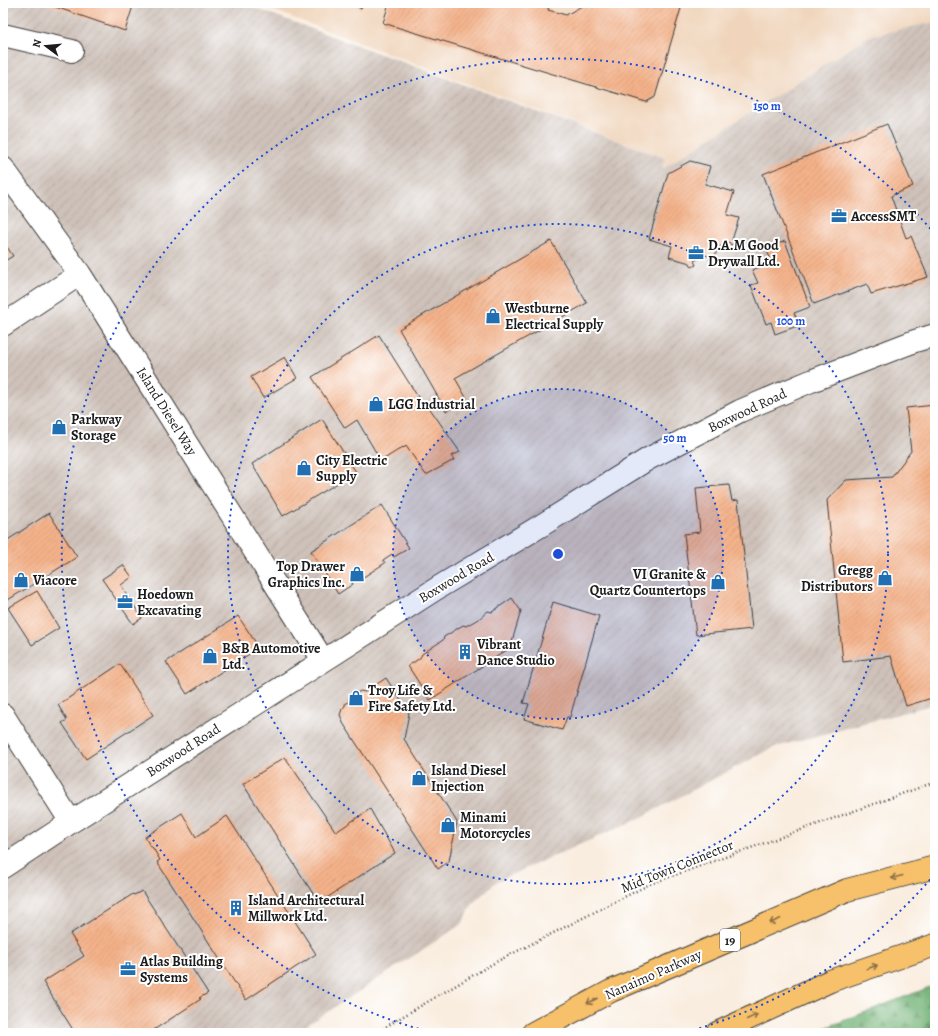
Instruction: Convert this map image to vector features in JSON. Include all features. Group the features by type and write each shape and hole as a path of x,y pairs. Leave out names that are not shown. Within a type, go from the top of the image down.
{"highway":[{"name":"Nanaimo Parkway","path":"533,1033 611,991 847,890 935,867"},
{"path":"717,1033 830,982 935,945"}],"street":[{"path":"3,35 72,52"},
{"name":"Island Diesel Way","path":"3,168 80,274 324,660"},
{"path":"3,324 80,274"},
{"name":"Boxwood Road","path":"3,867 439,587 542,526 648,459 740,411 811,380 935,335"},
{"path":"3,715 71,822"}],"path":[{"name":"Mid Town Connector","path":"376,1033 494,963 650,884 935,782"},
{"path":"914,1033 935,1026"}],"shaded area":[{"path":"3,3 241,3 665,158 662,169 869,36 935,22 935,704 772,748 640,818 497,881 473,903 462,924 295,1033 3,1033"},
{"path":"254,3 935,3 935,22 869,36 662,169 665,158"}],"green space":[{"path":"935,985 935,1033 812,1033"}],"building":[{"path":"44,3 134,3 125,31"},
{"path":"353,3 363,3 361,9"},
{"path":"389,3 542,3 549,5 548,10 566,15 587,3 684,3 683,7 681,8 655,97 646,102 383,23"},
{"name":"AccessSMT","path":"887,124 913,186 891,196 906,238 911,236 928,277 871,294 867,284 814,304 763,174"},
{"path":"690,161 710,166 705,184 734,192 727,215 739,218 732,240 735,243 731,245 729,242 717,248 715,258 705,255 694,261 696,265 692,267 690,263 669,257 672,246 649,239 668,173"},
{"path":"3,241 13,256 3,262"},
{"name":"Westburne Electrical Supply","path":"551,241 587,303 455,378 467,399 446,411 399,329"},
{"path":"785,241 810,307 794,313 800,325 775,334 771,322 766,324 751,285 758,283 752,270 772,262 766,249"},
{"name":"LGG Industrial","path":"379,335 423,405 426,403 460,452 451,456 454,460 426,475 406,446 381,461 357,420 345,428 312,377"},
{"path":"285,357 297,378 263,398 251,377"},
{"name":"Gregg Distributors","path":"935,405 935,697 906,706 891,656 843,662 827,500 846,480 892,477 911,451 906,408"},
{"name":"City Electric Supply","path":"322,419 356,472 283,516 252,464"},
{"name":"VI Granite & Quartz Countertops","path":"729,485 732,501 738,500 752,629 696,635 684,534 700,532 696,488"},
{"path":"382,505 409,548 394,557 392,554 383,560 385,563 362,578 360,575 351,581 353,584 338,594 311,551"},
{"name":"Viacore","path":"49,513 77,557 3,603 3,543"},
{"name":"Hoedown Excavating","path":"123,565 132,577 121,585 142,618 133,624 102,579"},
{"path":"37,591 59,628 32,645 8,608"},
{"name":"Vibrant Dance Studio","path":"512,598 521,611 510,648 430,700 408,666 420,658 422,654 443,640 444,637 463,625 466,626 480,618 488,611 492,612"},
{"path":"553,602 599,616 570,717 567,717 562,730 524,719 529,704 523,703"},
{"name":"B&B Automotive Ltd.","path":"238,616 256,643 254,651 187,694 166,662"},
{"path":"120,664 153,715 86,759 62,723 67,720 58,705"},
{"path":"386,678 409,713 404,739 457,822 449,861 438,869 343,723 340,715 345,704 349,702 349,699 360,691 365,692"},
{"path":"285,757 336,832 370,809 395,853 319,903 243,784"},
{"name":"Island Architectural Millwork Ltd.","path":"182,813 196,837 227,816 316,954 246,1000 157,862 160,860 145,837"},
{"name":"Atlas Building Systems","path":"142,891 208,993 149,1033 75,1033 43,982 84,956 70,934 133,894 134,895"}],"place":[{"name":"AccessSMT","path":"839,216"},
{"name":"D.A.M Good Drywall Ltd.","path":"696,253"},
{"name":"Westburne Electrical Supply","path":"493,316"},
{"name":"LGG Industrial","path":"376,404"},
{"name":"Parkway Storage","path":"59,427"},
{"name":"City Electric Supply","path":"304,468"},
{"name":"Top Drawer Graphics Inc.","path":"357,574"},
{"name":"Gregg Distributors","path":"885,578"},
{"name":"Viacore","path":"21,580"},
{"name":"VI Granite & Quartz Countertops","path":"718,582"},
{"name":"Hoedown Excavating","path":"125,602"},
{"name":"Vibrant Dance Studio","path":"465,652"},
{"name":"B&B Automotive Ltd.","path":"210,656"},
{"name":"Troy Life & Fire Safety Ltd.","path":"356,698"},
{"name":"Island Diesel Injection","path":"419,778"},
{"name":"Minami Motorcycles","path":"448,825"},
{"name":"Island Architectural Millwork Ltd.","path":"236,908"},
{"name":"Atlas Building Systems","path":"128,969"}]}
